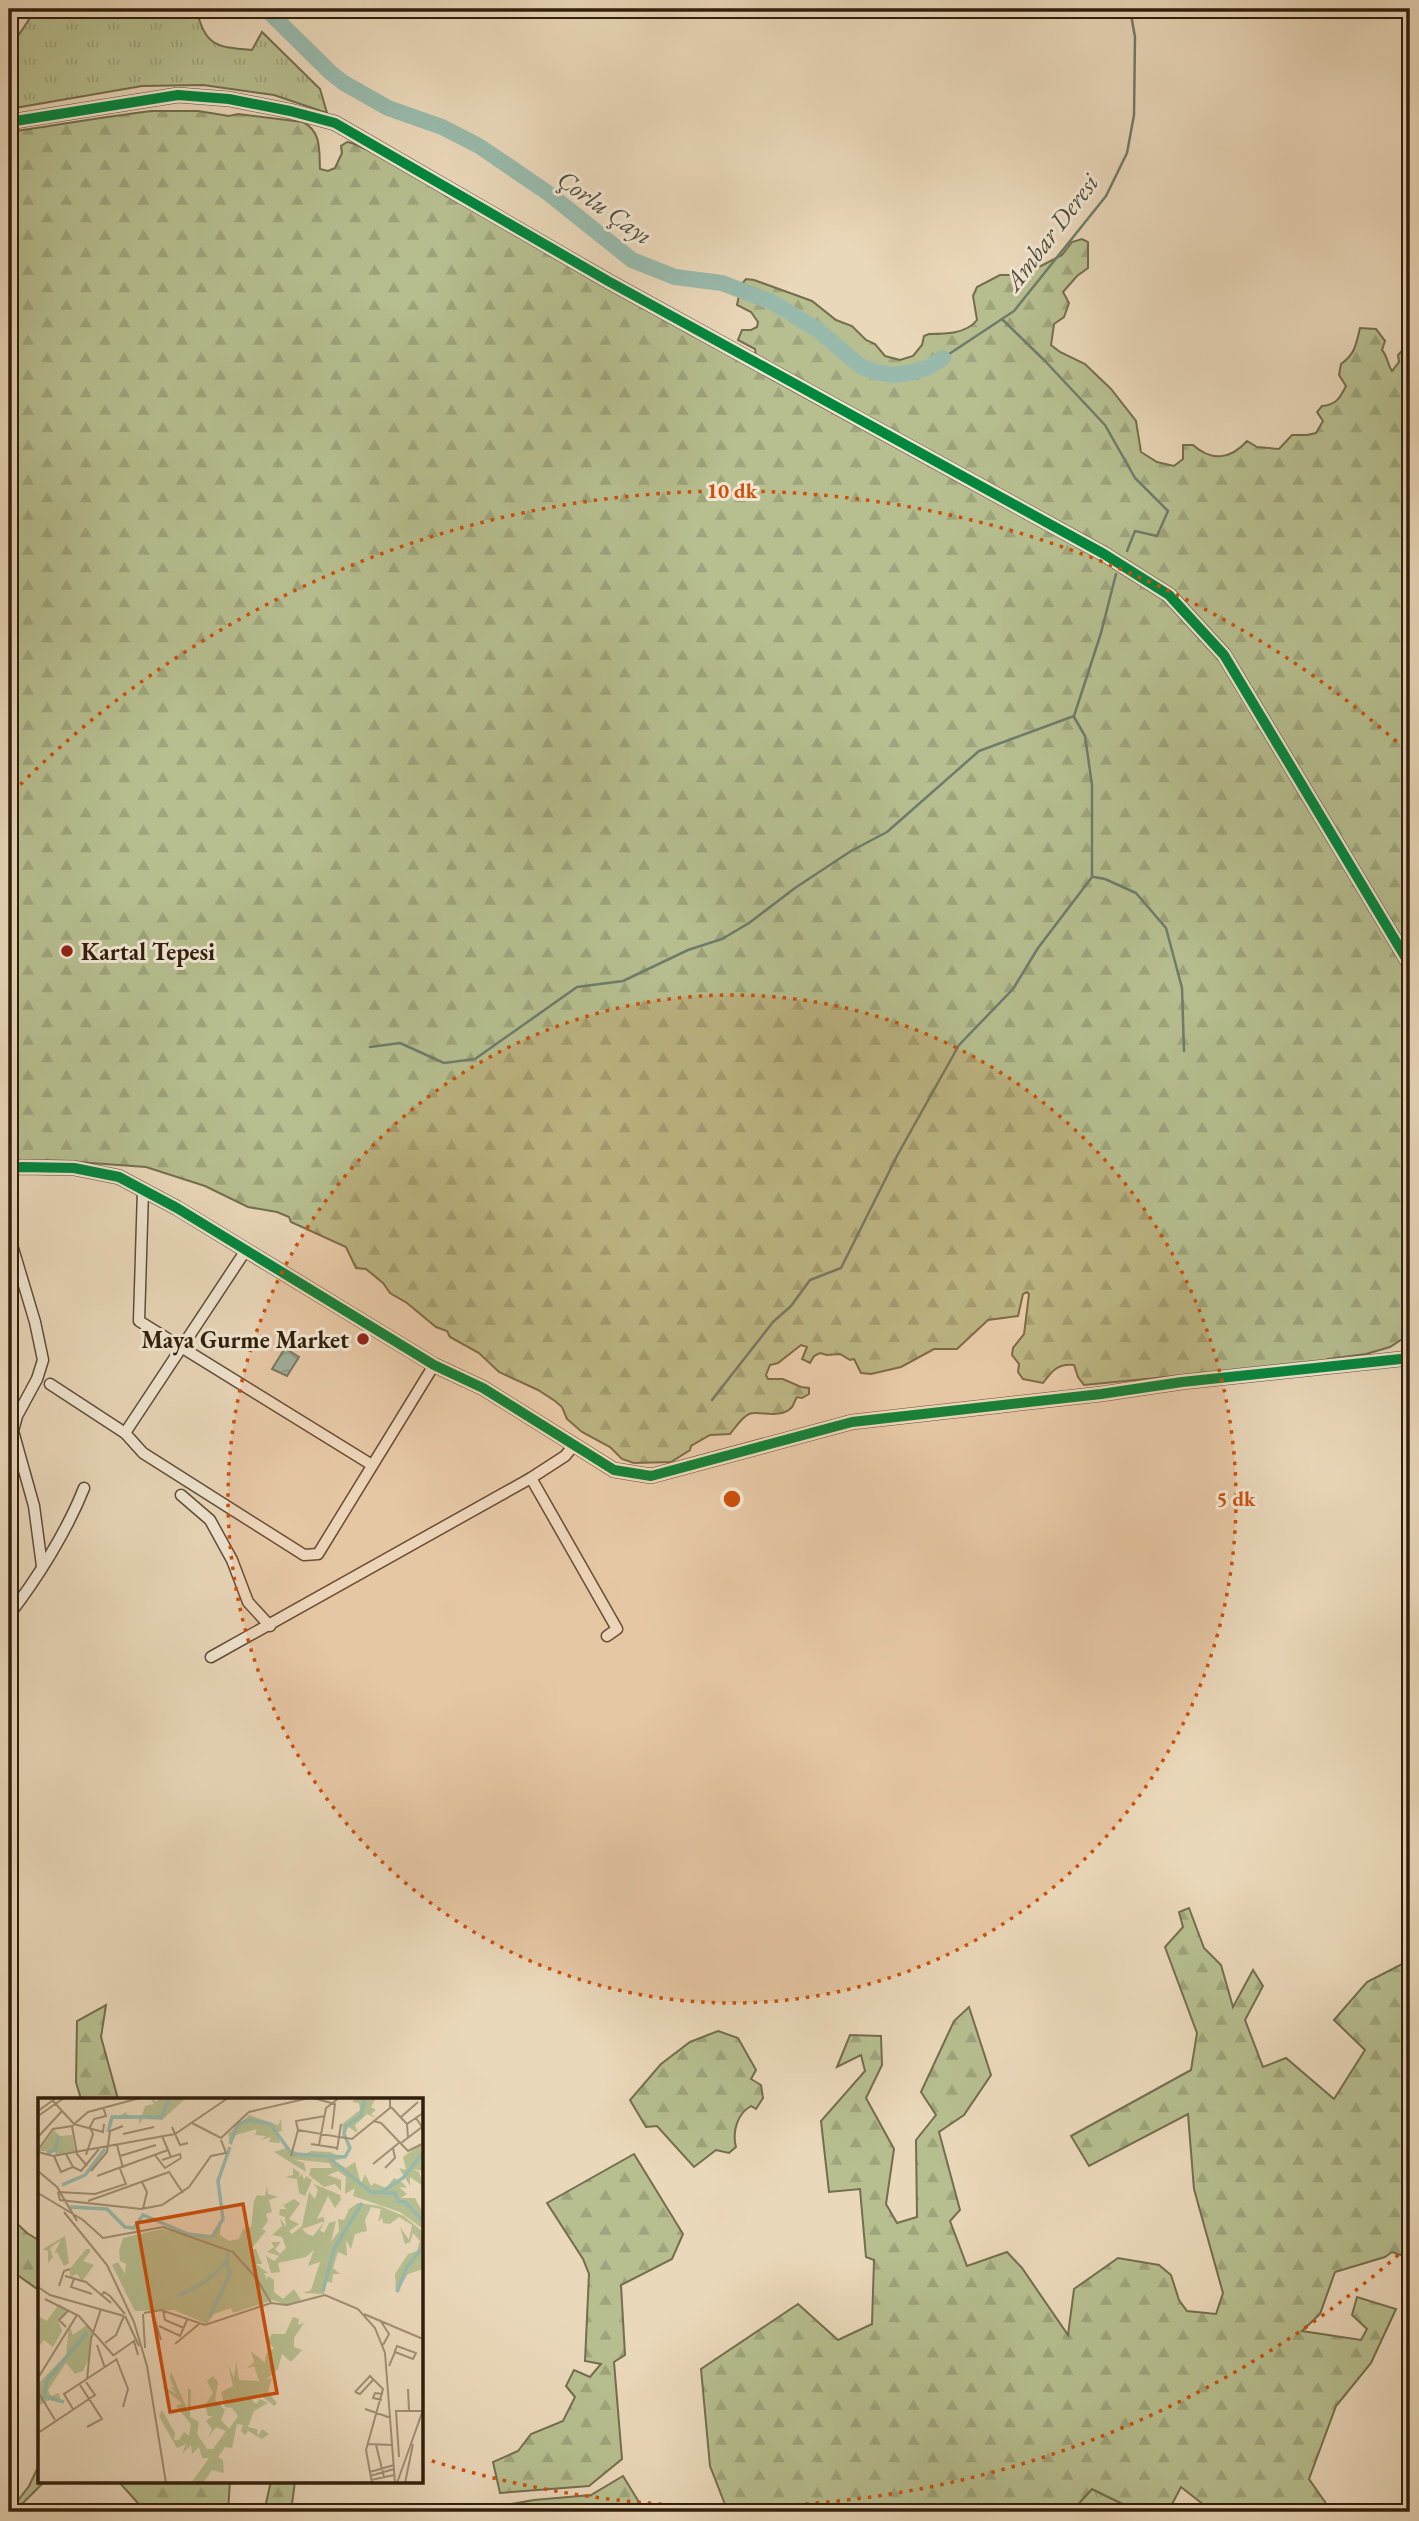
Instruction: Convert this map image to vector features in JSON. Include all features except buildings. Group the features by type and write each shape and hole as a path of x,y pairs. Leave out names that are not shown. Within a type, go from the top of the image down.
{"street":[{"path":"9,122 178,95 229,99 290,111 335,124 615,284 1104,554 1169,595 1224,655 1410,965"},
{"path":"9,1168 74,1168 119,1177 246,1250 434,1365 483,1388 614,1470 651,1476 852,1422 1101,1394 1182,1382 1410,1359"},
{"path":"143,1190 139,1321 372,1465"},
{"path":"9,1235 35,1322 43,1360 37,1379 17,1416 13,1431 34,1506 42,1566"},
{"path":"125,1433 246,1250"},
{"path":"50,1384 125,1433 143,1454 304,1555 318,1554 434,1365"},
{"path":"212,1657 531,1478 565,1456 575,1444"},
{"path":"531,1478 617,1629 607,1636"},
{"path":"9,1615 34,1583 76,1509 84,1488"},
{"path":"181,1495 210,1520 232,1560 248,1602 270,1626"}],"green space":[{"path":"36,9 196,9 208,37 221,45 239,49 252,50 262,32 320,89 327,113 274,95 203,85 142,86 9,109 9,61 13,58 18,36"},
{"path":"152,111 198,111 303,122 314,131 319,149 320,169 328,171 335,168 342,153 341,146 347,142 352,143 381,156 518,237 532,241 550,255 565,261 693,336 756,357 755,349 738,340 742,330 757,327 758,322 751,312 737,305 741,285 746,279 812,301 836,320 852,326 866,340 875,344 885,356 900,360 913,356 922,345 924,336 955,332 972,325 977,320 973,296 977,287 1000,275 1011,275 1041,266 1062,255 1072,242 1082,239 1088,242 1088,268 1063,292 1069,303 1064,317 1054,324 1051,345 1085,364 1111,389 1136,421 1141,452 1157,462 1174,466 1183,459 1183,445 1193,445 1207,454 1221,456 1234,452 1247,441 1257,447 1279,449 1292,435 1316,433 1323,421 1317,412 1322,406 1337,400 1346,386 1339,375 1341,364 1352,353 1360,328 1376,329 1385,341 1382,350 1392,371 1399,362 1398,355 1410,342 1410,1341 1401,1340 1390,1347 1366,1354 1320,1362 1084,1385 1074,1365 1064,1365 1049,1375 1043,1383 1023,1379 1018,1372 1019,1364 1012,1355 1013,1348 1024,1334 1029,1294 1027,1292 1023,1294 1018,1316 988,1320 957,1349 934,1349 901,1367 871,1374 861,1373 854,1359 850,1360 840,1354 820,1353 814,1356 810,1363 802,1359 807,1347 801,1345 778,1363 770,1365 766,1375 768,1379 783,1379 809,1388 809,1394 802,1398 797,1397 787,1411 776,1414 749,1414 730,1434 710,1435 671,1462 634,1463 622,1459 610,1447 582,1432 567,1419 562,1407 555,1401 499,1372 479,1353 450,1337 447,1331 436,1327 390,1293 383,1283 366,1269 356,1268 346,1247 291,1222 289,1217 248,1207 205,1186 146,1167 77,1162 9,1164 9,132"},
{"path":"1189,1908 1204,1948 1221,1965 1233,2007 1253,1970 1263,1986 1245,2020 1263,2067 1286,2058 1334,2099 1365,2050 1334,2020 1367,1982 1410,1960 1410,2258 1392,2252 1385,2257 1335,2272 1320,2314 1302,2331 1361,2340 1367,2329 1352,2315 1357,2297 1396,2309 1371,2363 1336,2406 1309,2479 1332,2512 1213,2512 1181,2487 1168,2512 1139,2512 1092,2489 1071,2512 728,2512 710,2466 701,2369 798,2304 838,2340 872,2324 874,2260 866,2257 860,2189 829,2192 821,2121 865,2071 861,2055 837,2067 850,2035 881,2036 882,2065 866,2098 894,2149 886,2204 897,2223 917,2217 916,2140 936,2115 921,2092 954,2021 969,2007 991,2075 964,2115 939,2132 960,2210 950,2221 967,2266 1007,2252 1022,2268 1068,2335 1074,2289 1118,2258 1159,2265 1171,2275 1179,2300 1187,2311 1216,2314 1223,2293 1194,2189 1188,2114 1089,2166 1071,2136 1191,2070 1197,2033 1165,1947 1183,1927 1179,1912"},
{"path":"106,2005 101,2037 118,2098 81,2098 76,2082 77,2021"},
{"path":"718,2031 738,2038 756,2070 751,2079 761,2085 763,2098 756,2109 751,2106 739,2119 735,2130 736,2147 729,2153 716,2150 694,2167 657,2126 646,2127 630,2100 661,2064 690,2042"},
{"path":"634,2154 683,2234 672,2259 621,2285 625,2355 614,2362 622,2459 589,2486 500,2493 493,2462 518,2451 531,2434 563,2421 575,2397 566,2386 574,2370 590,2377 601,2364 585,2361 589,2274 583,2259 547,2203"},
{"path":"9,2216 38,2240 38,2290 9,2269"},
{"path":"38,2467 38,2482 44,2482 16,2510 13,2507 29,2486"},
{"path":"623,2476 645,2512 472,2511 534,2500 591,2495"},
{"path":"119,2482 230,2482 228,2512 146,2512"},
{"path":"271,2482 295,2482 291,2512 264,2512"},
{"path":"1092,2489 1139,2512 1071,2512"}],"water":[{"path":"285,1348 299,1357 287,1376 272,1369"}],"waterway":[{"name":"Çorlu Çayı","path":"266,9 344,83 388,108 442,127 479,146 548,193 632,260 675,277 722,283 772,302 818,330 860,366 876,372 892,375 909,373 927,368 943,358"},
{"name":"Ambar Deresi","path":"943,358 1014,311 1106,196 1127,153 1134,115 1135,37 1130,9"},
{"path":"1002,319 1105,425 1135,478 1168,511 1157,536 1135,531 1127,551"},
{"path":"370,1047 400,1043 444,1063 475,1059 577,987 623,981 688,950 722,939 749,923 851,851 887,832 979,751 1074,716 1101,633 1116,574"},
{"path":"712,1400 810,1280 841,1268 898,1154 959,1045 1013,989 1038,948 1092,877 1092,785 1085,736 1074,717"},
{"path":"1094,877 1136,893 1166,928 1182,988 1184,1051"}],"cycle path":[{"path":"9,122 178,95 229,99 335,123 608,281 1104,554 1169,595 1224,655 1410,965"},
{"path":"9,1168 74,1168 119,1177 177,1208 434,1365 483,1388 614,1470 651,1476 852,1422 1101,1394 1182,1382 1410,1358"}],"place":[{"name":"Kartal Tepesi","path":"67,951"},
{"name":"Maya Gurme Market","path":"363,1339"}]}
